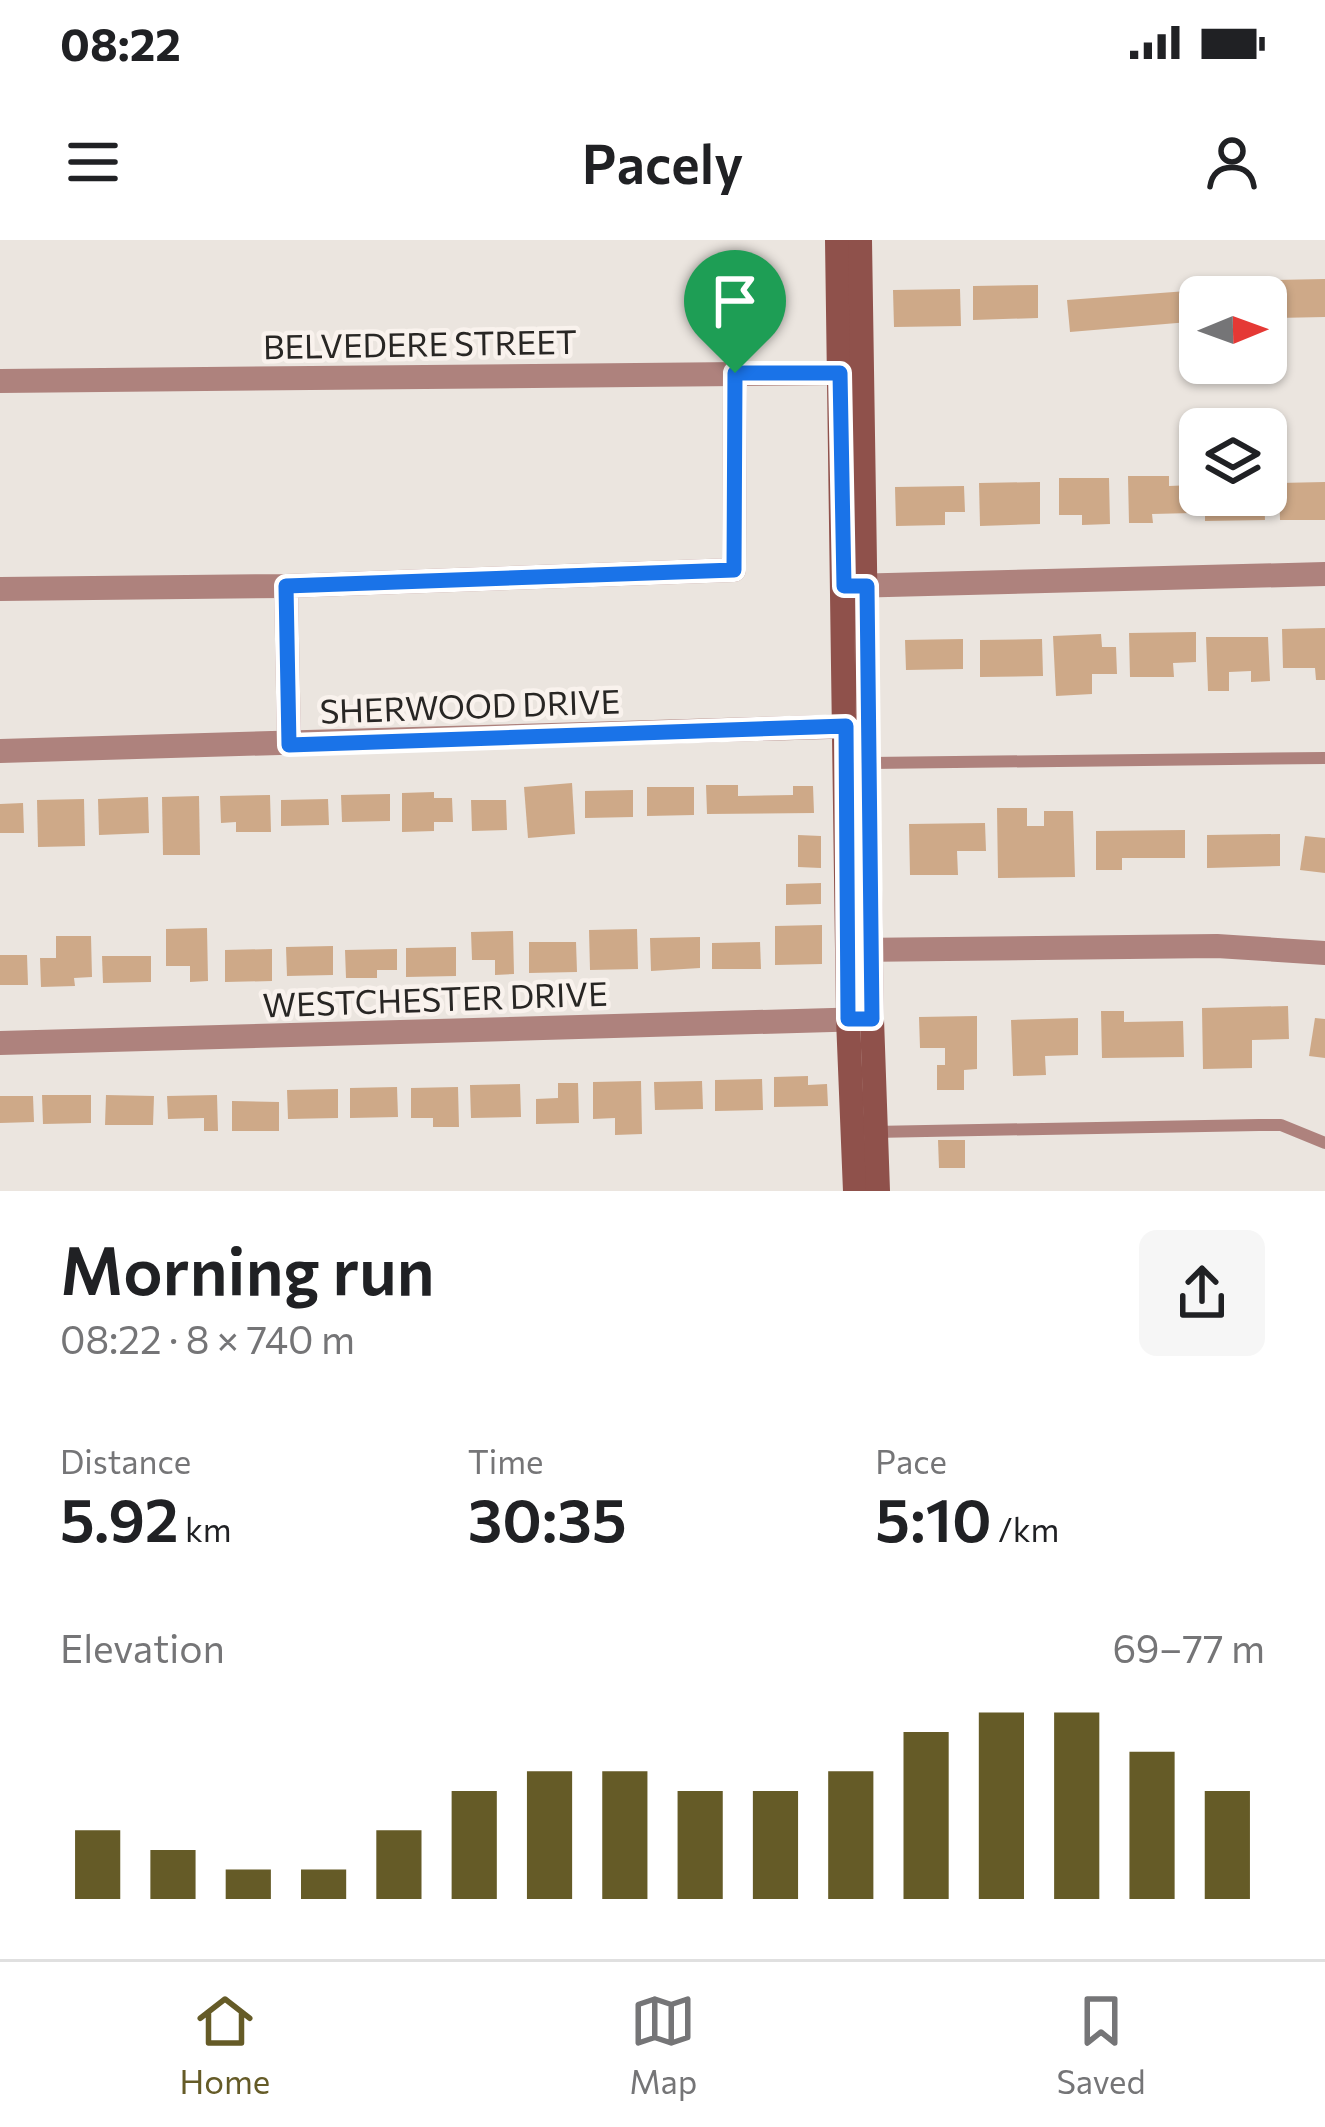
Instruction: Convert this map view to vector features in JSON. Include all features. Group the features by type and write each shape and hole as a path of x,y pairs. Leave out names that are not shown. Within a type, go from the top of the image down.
{"main road":[{"path":"837,240 840,373 855,586"},
{"path":"860,240 855,586 860,1019 865,1132 878,1191"},
{"path":"858,726 870,763 859,950"},
{"path":"855,1191 865,1132"}],"street":[{"path":"0,589 286,586 734,570 735,373"},
{"name":"BELVEDERE STREET","path":"0,381 840,373"},
{"path":"855,586 1325,574"},
{"path":"286,586 289,745"},
{"name":"SHERWOOD DRIVE","path":"0,751 858,726"},
{"path":"859,950 1217,946 1325,953"},
{"name":"WESTCHESTER DRIVE","path":"0,1043 860,1019"}],"lane":[{"path":"870,763 1325,758"},
{"path":"865,1132 1281,1125 1325,1142"}],"building":[{"path":"1325,279 1325,317 1287,318 1287,280"},
{"path":"1038,285 1038,318 973,320 973,286"},
{"path":"960,289 961,326 894,327 893,290"},
{"path":"1179,292 1179,323 1070,332 1067,300"},
{"path":"1128,476 1169,476 1169,486 1179,486 1179,513 1152,514 1153,523 1129,523"},
{"path":"1059,478 1109,478 1110,524 1082,525 1082,515 1059,515"},
{"path":"1040,482 1040,524 980,526 979,483"},
{"path":"1325,482 1325,520 1280,520 1287,516 1287,483"},
{"path":"964,486 965,512 945,512 945,525 896,526 895,487"},
{"path":"1205,516 1265,516 1265,520 1205,521"},
{"path":"1325,628 1325,680 1316,680 1315,668 1283,668 1282,629"},
{"path":"1196,632 1196,662 1173,663 1174,677 1130,677 1129,633"},
{"path":"1101,634 1102,647 1116,647 1117,674 1092,674 1092,694 1056,696 1053,636"},
{"path":"1206,637 1268,637 1270,681 1251,682 1251,671 1229,672 1229,691 1208,691"},
{"path":"963,639 963,669 906,670 905,640"},
{"path":"1042,639 1043,676 980,677 980,640"},
{"path":"572,783 575,834 528,838 524,787"},
{"path":"706,785 738,785 738,796 793,795 793,786 813,786 814,813 707,814"},
{"path":"647,787 694,787 694,815 647,816"},
{"path":"633,790 633,817 585,818 585,791"},
{"path":"434,792 434,798 452,798 453,822 434,822 434,831 402,832 402,793"},
{"path":"390,794 390,821 342,822 341,795"},
{"path":"270,795 271,832 236,832 236,822 221,823 220,796"},
{"path":"199,796 200,855 163,855 162,797"},
{"path":"148,797 149,833 99,835 98,799"},
{"path":"84,799 85,846 38,847 37,800"},
{"path":"328,799 329,825 281,826 281,800"},
{"path":"471,800 506,800 507,830 472,831"},
{"path":"23,803 24,833 0,833 0,804"},
{"path":"997,808 1027,808 1027,826 1044,826 1044,811 1073,811 1075,877 998,878"},
{"path":"985,823 986,851 957,851 958,875 910,875 909,824"},
{"path":"1185,830 1185,858 1122,858 1122,870 1096,870 1096,831"},
{"path":"1280,834 1280,866 1207,868 1207,835"},
{"path":"798,835 821,836 821,868 798,867"},
{"path":"1305,836 1325,838 1325,873 1300,870"},
{"path":"821,883 821,904 786,905 786,884"},
{"path":"822,925 822,964 775,965 775,926"},
{"path":"207,928 208,981 190,982 190,966 166,966 166,929"},
{"path":"637,929 638,969 590,970 589,930"},
{"path":"513,931 514,974 495,975 495,960 472,960 471,932"},
{"path":"56,936 91,936 92,977 74,978 75,986 41,987 40,958 56,958"},
{"path":"700,937 700,968 651,971 650,938"},
{"path":"529,942 576,942 577,972 529,973"},
{"path":"760,942 761,969 712,969 712,943"},
{"path":"333,946 333,975 287,976 286,947"},
{"path":"456,947 456,976 406,977 406,948"},
{"path":"272,949 272,981 225,982 225,950"},
{"path":"397,949 397,970 377,970 377,978 346,978 345,950"},
{"path":"0,955 27,955 28,985 0,985"},
{"path":"102,956 151,956 151,982 103,983"},
{"path":"1288,1006 1289,1039 1252,1040 1252,1068 1203,1069 1202,1008"},
{"path":"1101,1011 1124,1011 1124,1022 1183,1021 1184,1057 1102,1058"},
{"path":"977,1016 977,1069 964,1070 964,1090 937,1090 937,1065 945,1065 945,1048 920,1048 919,1017"},
{"path":"1078,1018 1078,1055 1045,1056 1046,1075 1013,1076 1011,1020"},
{"path":"1315,1018 1325,1019 1325,1058 1309,1056"},
{"path":"808,1076 808,1085 827,1084 828,1106 774,1107 774,1077"},
{"path":"762,1079 763,1110 715,1111 715,1080"},
{"path":"641,1081 642,1134 615,1135 615,1118 593,1119 593,1082"},
{"path":"702,1081 703,1109 655,1110 654,1082"},
{"path":"558,1083 578,1083 579,1123 536,1124 536,1099 558,1098"},
{"path":"520,1084 521,1117 471,1118 470,1085"},
{"path":"397,1087 398,1117 350,1118 350,1088"},
{"path":"458,1087 459,1127 433,1127 433,1118 411,1118 411,1088"},
{"path":"338,1089 338,1118 288,1119 287,1090"},
{"path":"42,1095 91,1095 91,1123 43,1124"},
{"path":"106,1095 154,1096 153,1125 105,1125"},
{"path":"217,1095 218,1131 204,1131 204,1118 168,1119 167,1096"},
{"path":"0,1096 33,1096 34,1122 0,1123"},
{"path":"232,1101 279,1102 279,1131 232,1131"},
{"path":"938,1140 965,1140 965,1168 939,1168"}],"route":[{"path":"735,373 840,373 844,586 867,586 872,1019 848,1019 846,726 289,745 286,586 734,570 735,373"}]}
